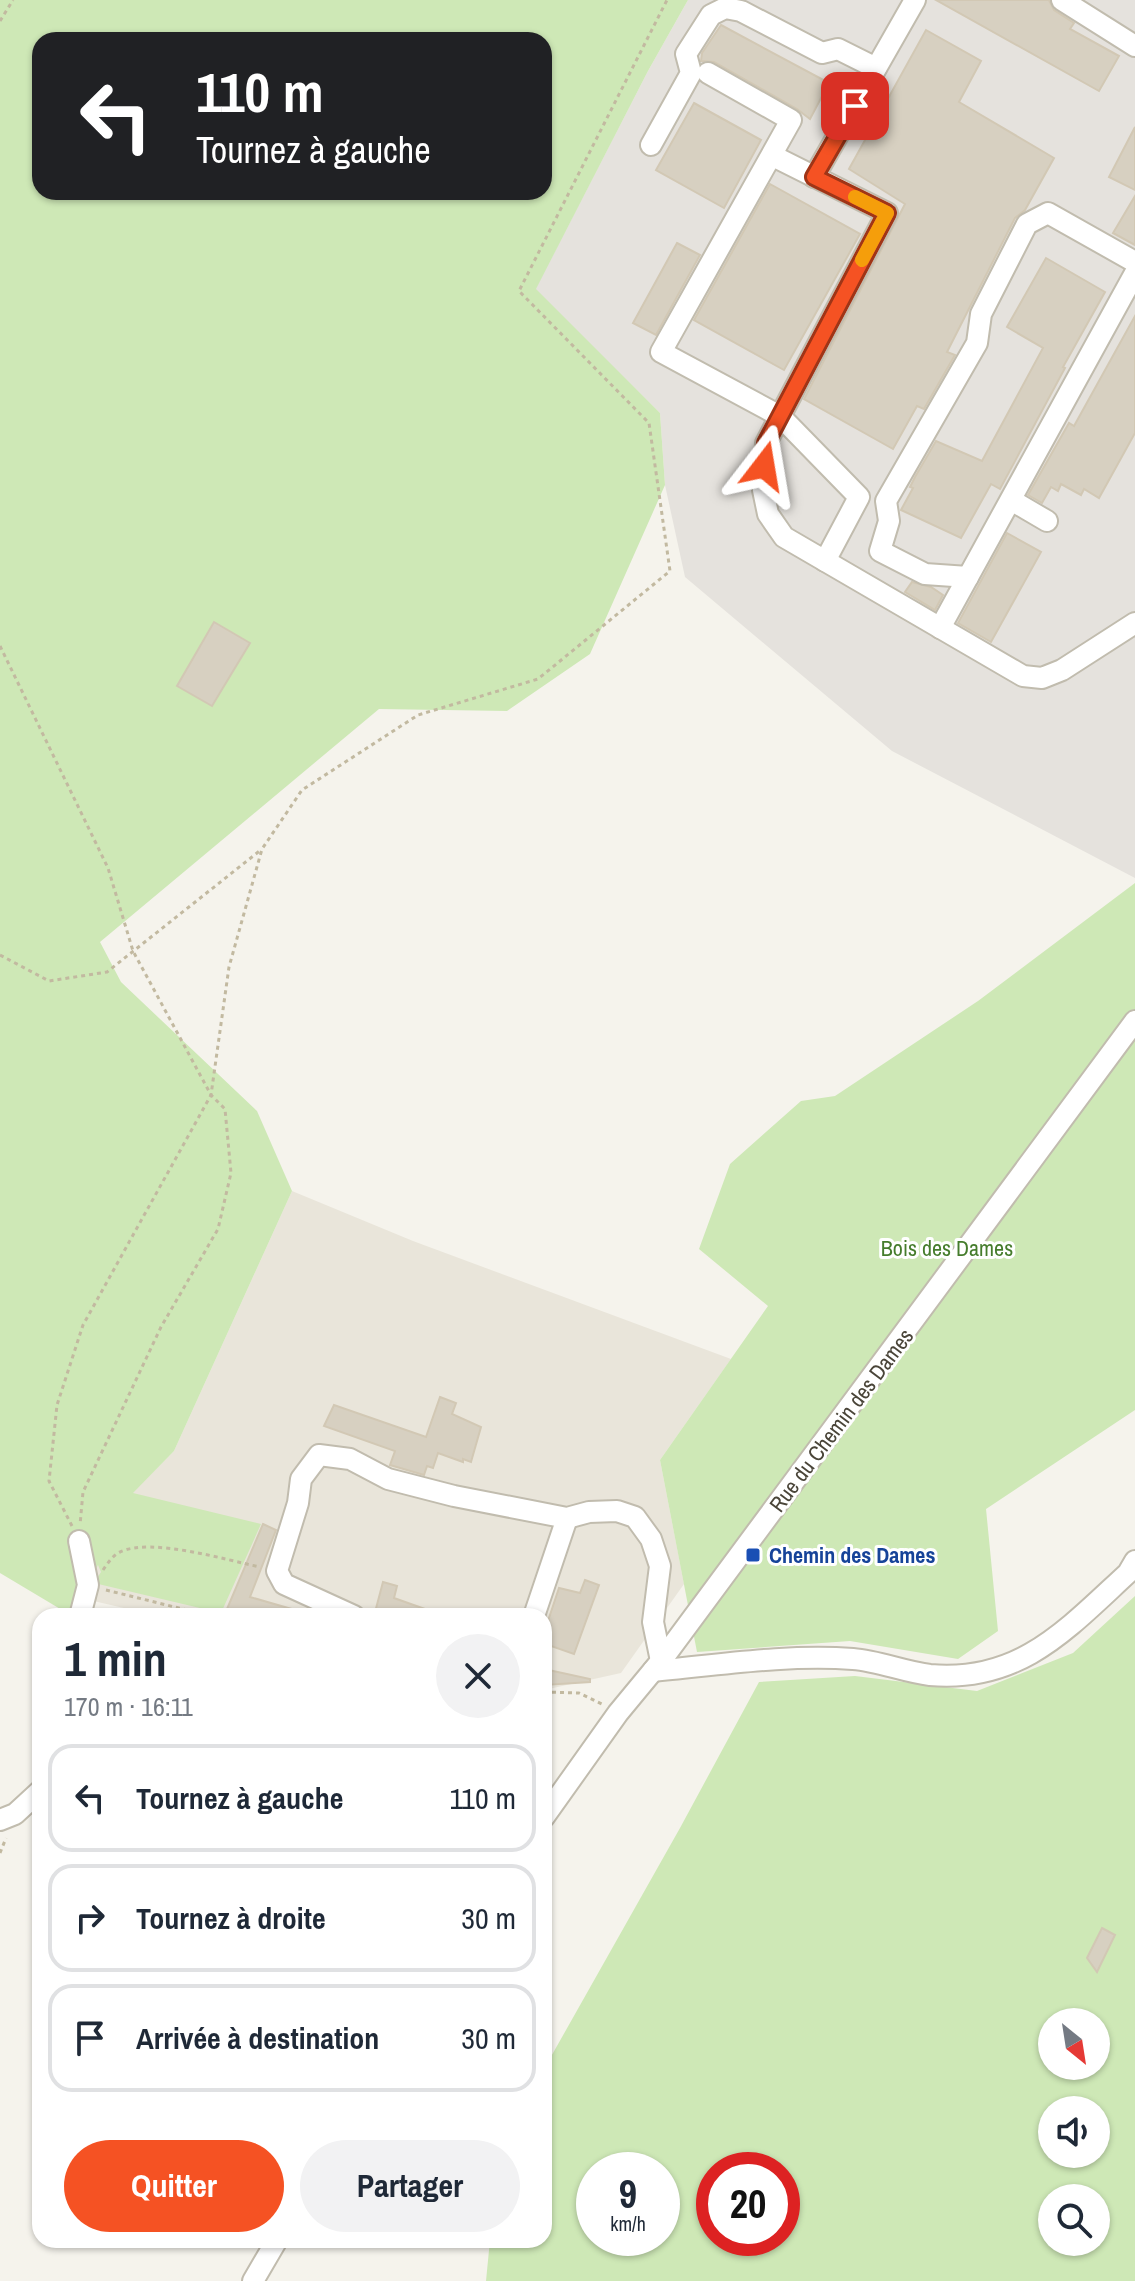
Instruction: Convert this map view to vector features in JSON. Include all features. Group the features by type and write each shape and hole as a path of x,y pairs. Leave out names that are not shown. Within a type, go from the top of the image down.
{"street":[{"path":"814,177 915,0"},
{"path":"1062,0 1096,9 1135,46"},
{"path":"651,145 691,73 686,54 711,15 725,8 741,11 822,53 838,49 876,68"},
{"path":"708,73 791,120 661,352 780,416 859,497 825,561"},
{"path":"773,156 887,213 766,443 763,490 768,514 784,537 1023,676 1042,678 1062,670 1135,623"},
{"path":"968,577 925,574 880,551 889,521 886,501 977,343 981,314 1027,224 1048,213 1135,262"},
{"path":"940,628 1135,273"},
{"path":"1011,500 1047,521"},
{"name":"Rue du Chemin des Dames","path":"552,1806 1135,1021"},
{"path":"336,1608 284,1584 277,1571 298,1503 301,1479 319,1455 350,1459 388,1479 454,1496 567,1518 589,1512 617,1511 635,1517 651,1539 660,1566 653,1622 657,1666 797,1658 855,1659 929,1675 969,1675 1017,1662 1056,1640 1128,1573 1135,1561"},
{"path":"537,1608 567,1518"},
{"path":"79,1541 88,1585 82,1608"},
{"path":"0,1820 15,1814 32,1798"},
{"path":"253,2281 272,2248"}],"path":[{"path":"0,21 13,0"},
{"path":"0,955 49,981 107,972 262,849 302,790 418,715 538,679 670,571 649,423 519,291 667,0"},
{"path":"0,646 108,868 133,951 211,1095 225,1109 231,1173 218,1229 161,1327 83,1492 79,1541"},
{"path":"79,1541 49,1481 57,1405 83,1325 211,1095 229,967 262,849"},
{"path":"179,1608 88,1585 116,1553 135,1547 156,1547 277,1571"},
{"path":"552,1692 579,1693 618,1713"}],"shaded area":[{"path":"688,0 1135,0 1135,878 892,751 685,577 665,485 660,413 535,290"},
{"path":"292,1191 413,1241 731,1359 660,1460 684,1584 621,1673 552,1688 552,1608 124,1608 85,1599 88,1585 133,1492 174,1451"}],"green space":[{"path":"0,0 688,0 536,289 660,413 665,485 590,654 507,711 379,709 100,942 121,982 257,1111 292,1191 174,1451 133,1493 261,1524 223,1608 200,1608 94,1583 101,1572 98,1565 76,1608 59,1608 0,1573"},
{"name":"Bois des Dames","path":"1135,883 1135,1410 986,1509 998,1631 958,1659 850,1641 697,1652 660,1460 768,1306 699,1249 730,1164 801,1101 835,1096 978,1001"},
{"path":"1135,1596 1135,2281 486,2281 489,2248 552,2248 552,2055 759,1682 855,1676 977,1691 1073,1653"}],"building":[{"path":"936,0 1049,0 1054,10 1074,23 1070,29 1119,56 1099,91"},
{"path":"721,25 829,83 810,119 714,62 701,61 702,53"},
{"path":"926,30 981,61 959,102 1054,158 1025,210 1015,218 947,352 955,355 924,409 917,406 893,449 804,399 905,204 849,169"},
{"path":"694,103 761,140 724,208 656,170"},
{"path":"1135,127 1135,190 1109,177"},
{"path":"770,184 860,234 784,370 694,320"},
{"path":"1135,196 1135,245 1113,233"},
{"path":"677,243 700,255 656,335 633,323"},
{"path":"1046,258 1105,292 1000,489 991,484 961,538 901,510 913,488 910,487 915,477 936,441 982,461 1043,348 1007,327"},
{"path":"1135,316 1135,433 1099,498 1084,489 1081,495 1061,484 1058,491 1051,487 1042,503 1028,495 1069,423 1074,426"},
{"path":"1007,533 1041,552 991,642 958,623"},
{"path":"912,582 931,587 943,595 935,610 905,592"},
{"path":"214,622 250,643 212,706 177,686"},
{"path":"440,1397 456,1403 452,1414 481,1427 471,1462 438,1453 433,1468 427,1466 424,1475 390,1465 395,1451 324,1426 334,1405 426,1437"},
{"path":"263,1524 276,1530 250,1597 288,1608 227,1608"},
{"path":"585,1580 599,1585 574,1654 552,1646 552,1609 559,1588 580,1593"},
{"path":"383,1582 397,1586 394,1598 422,1608 376,1608"},
{"path":"552,1671 590,1679 590,1682 552,1684"},
{"path":"1102,1928 1115,1935 1097,1972 1087,1958"}],"slow traffic":[{"path":"855,197 887,213 862,260"}],"place":[{"name":"Chemin des Dames","path":"753,1555"}],"route":[{"path":"764,466 766,443 887,213 814,177 855,106"}]}
